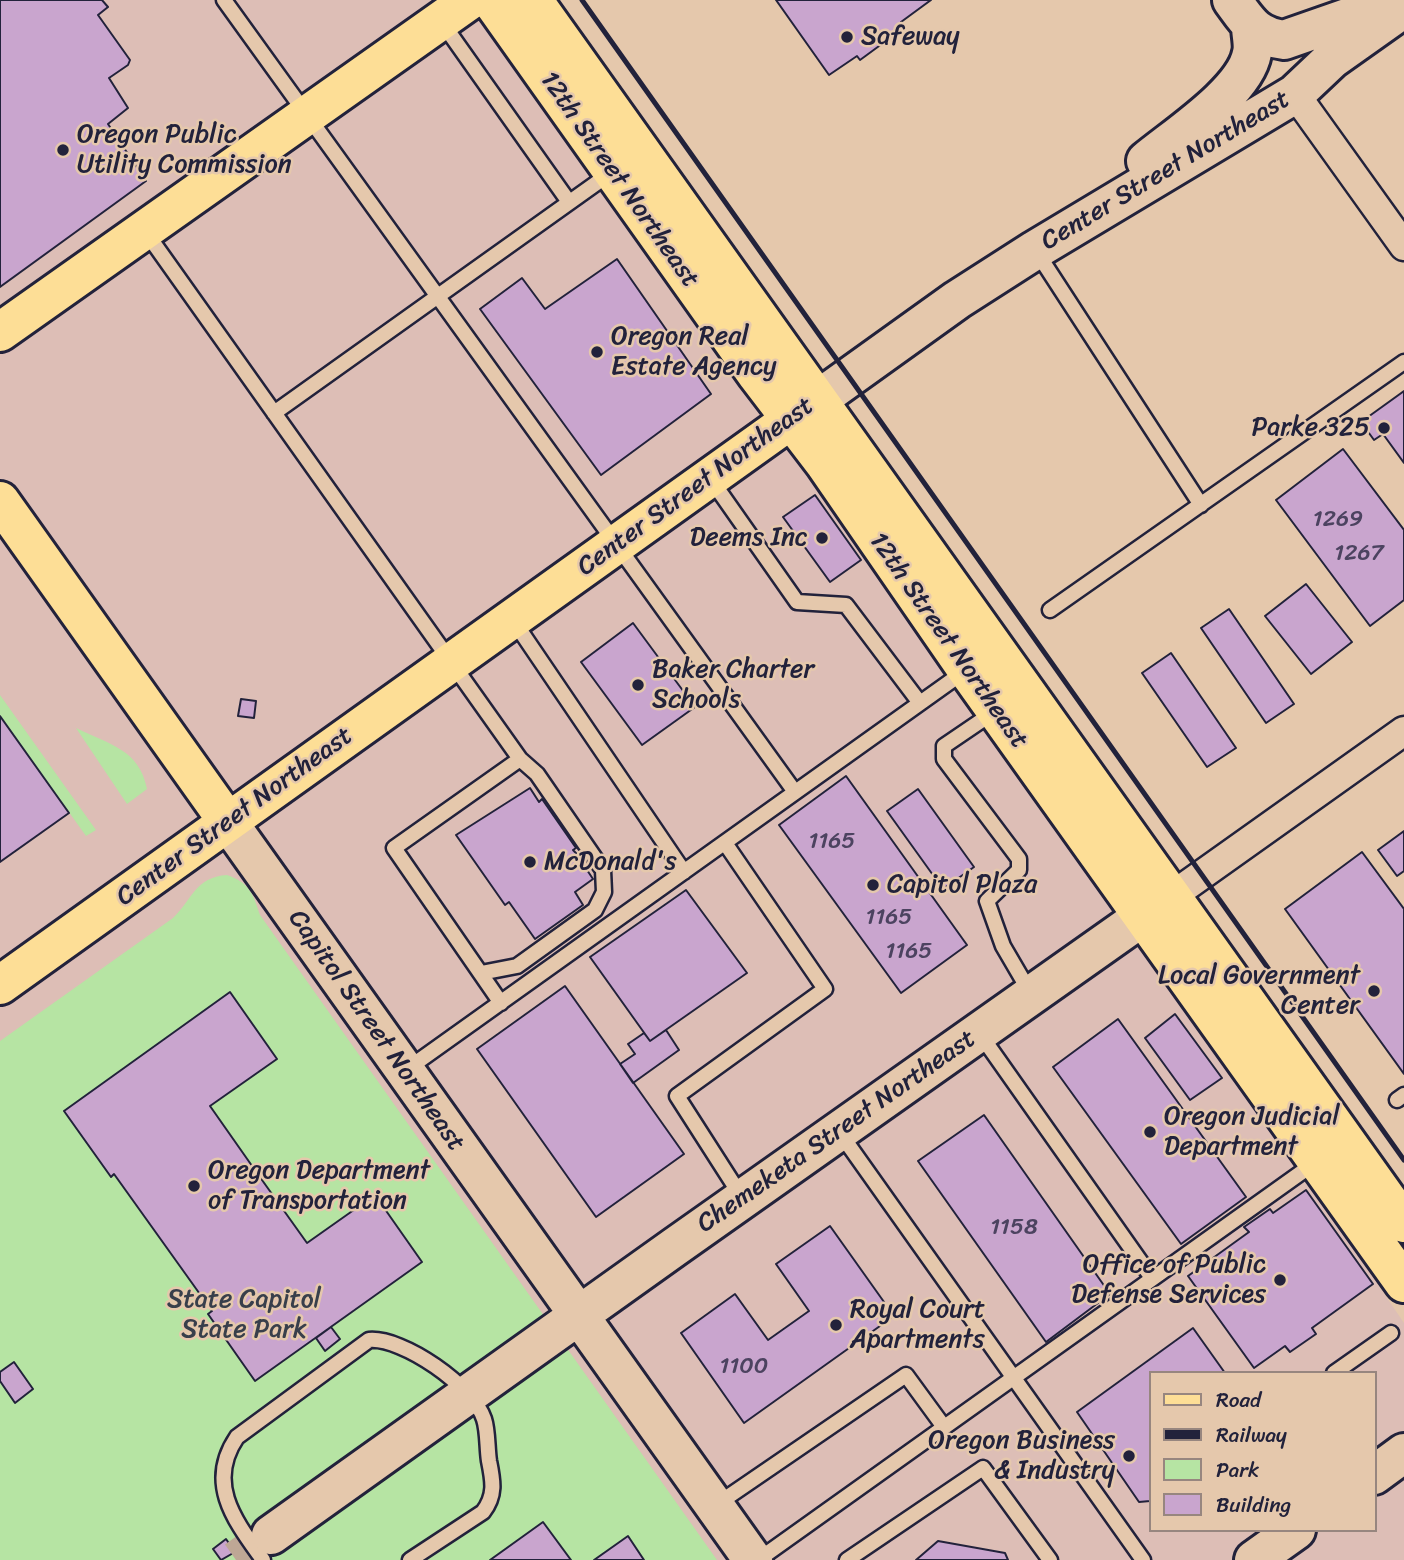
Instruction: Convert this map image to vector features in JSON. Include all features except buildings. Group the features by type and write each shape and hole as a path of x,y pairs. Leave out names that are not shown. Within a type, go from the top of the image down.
{"main road":[{"name":"12th Street Northeast","path":"491,0 613,171 805,409 825,464 996,710 1157,907 1404,1223"},
{"name":"12th Street Northeast","path":"533,0 805,409 1157,907 1317,1161 1404,1283"},
{"path":"0,332 455,10"},
{"name":"Center Street Northeast","path":"0,985 805,409"},
{"name":"Capitol Street Northeast","path":"0,501 228,822"}],"street":[{"path":"1242,13 1267,37 1284,40 1399,0"},
{"name":"Center Street Northeast","path":"805,409 957,300 1046,243 1295,94 1332,59 1404,8"},
{"path":"1046,243 1231,89 1243,75 1252,53 1242,13"},
{"path":"1295,94 1404,246"},
{"name":"Chemeketa Street Northeast","path":"267,1547 577,1313 744,1200 1404,731"},
{"name":"Capitol Street Northeast","path":"228,822 755,1560"},
{"path":"1376,1474 1404,1453"},
{"path":"1254,1560 1293,1532"}],"lane":[{"path":"224,0 614,545 795,792"},
{"path":"455,10 569,202"},
{"path":"274,413 613,171"},
{"path":"144,230 451,663 520,759 537,774 603,870 604,892 594,910 517,966 481,973"},
{"path":"1046,243 1201,505"},
{"path":"1050,610 1404,362"},
{"path":"710,477 797,602 846,605 920,703"},
{"path":"512,619 684,872"},
{"path":"405,1071 967,670"},
{"path":"996,710 944,746 944,760 1020,859 1019,870 987,901 1003,946 1032,995"},
{"path":"501,1003 394,848 520,759"},
{"path":"725,843 825,989 677,1096 744,1200"},
{"path":"501,1003 517,966"},
{"path":"980,1032 1153,1278"},
{"path":"839,1132 1143,1560"},
{"path":"755,1560 1317,1161"},
{"path":"1337,1371 1391,1333"},
{"path":"267,1547 230,1513 224,1498 226,1462 237,1437 369,1340 394,1343 434,1366 468,1393 484,1418 494,1489 483,1511 410,1560"},
{"path":"714,1506 906,1375 944,1427"},
{"path":"847,1560 983,1468 1050,1560"}],"shaded area":[{"path":"0,0 506,0 1404,1323 1404,1560 245,1560 0,1212"}],"green space":[{"path":"0,695 96,830 86,836 0,716"},
{"path":"76,728 111,744 130,757 143,776 147,789 127,804"},
{"name":"State Capitol State Park","path":"227,875 250,890 260,915 717,1560 0,1560 0,1041 173,918 201,885 208,880"}],"tunnel":[{"path":"236,1560 271,1535"}],"railway":[{"path":"582,0 1404,1160"}],"place":[{"name":"Safeway","path":"847,37"},
{"name":"Oregon Public Utility Commission","path":"63,150"},
{"name":"Oregon Real Estate Agency","path":"597,352"},
{"name":"Parke 325","path":"1384,428"},
{"name":"Deems Inc","path":"822,538"},
{"name":"Baker Charter Schools","path":"638,685"},
{"name":"McDonald's","path":"530,862"},
{"name":"Capitol Plaza","path":"873,885"},
{"name":"Local Government Center","path":"1374,991"},
{"name":"Oregon Judicial Department","path":"1150,1132"},
{"name":"Oregon Department of Transportation","path":"194,1186"},
{"name":"Office of Public Defense Services","path":"1280,1280"},
{"name":"Royal Court Apartments","path":"836,1325"},
{"name":"Oregon Business & Industry","path":"1129,1456"}]}
